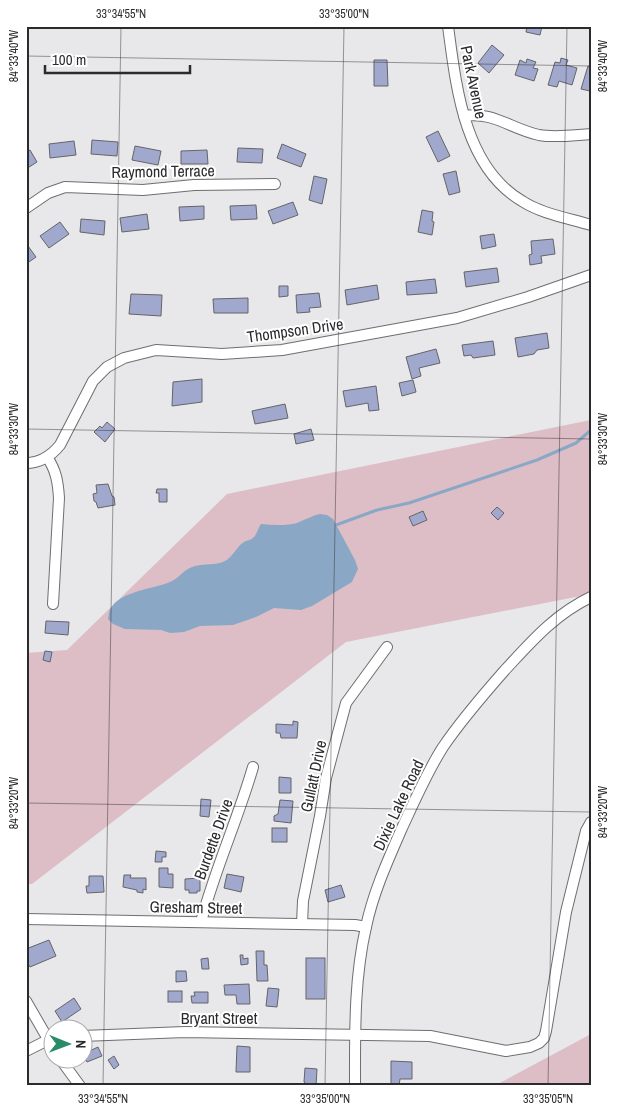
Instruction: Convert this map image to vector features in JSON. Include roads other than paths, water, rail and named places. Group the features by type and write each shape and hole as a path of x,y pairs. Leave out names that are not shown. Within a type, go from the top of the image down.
{"street":[{"name":"Park Avenue","path":"448,26 456,84 464,116 485,164 495,179 522,202 536,209 591,225"},
{"path":"464,116 485,115 521,130 541,135 591,134"},
{"name":"Raymond Terrace","path":"26,208 48,193 65,187 143,190 194,185 275,184"},
{"name":"Thompson Drive","path":"47,457 53,454 60,445 93,381 107,367 124,358 156,350 222,354 282,350 457,318 528,297 591,275"},
{"path":"26,463 33,463 47,457 54,468 58,484 59,498 53,604"},
{"name":"Dixie Lake Road","path":"355,1086 355,1034 359,967 366,927 385,868 420,789 443,748 470,710 534,637 560,614 591,597"},
{"name":"Gullatt Drive","path":"302,924 303,901 326,778 346,703 386,646"},
{"name":"Burdette Drive","path":"201,922 209,892 253,767"},
{"name":"Bryant Street","path":"92,1036 185,1032 355,1034 430,1036 506,1051 530,1047 539,1043 544,1038 546,1031 566,912 586,831 591,822"},
{"name":"Gresham Street","path":"26,918 366,927"},
{"path":"26,1001 42,1027"},
{"path":"26,1051 42,1045"},
{"path":"68,1070 80,1086"}],"water":[{"path":"320,514 327,515 333,519 358,569 352,582 312,606 301,610 274,608 233,625 200,626 184,632 170,633 161,630 125,629 113,624 108,619 110,609 116,602 130,594 170,582 191,567 225,561 241,544 254,537 261,524 292,524"}],"waterway":[{"path":"336,525 377,510 409,503 537,460 576,443 591,430"}]}
